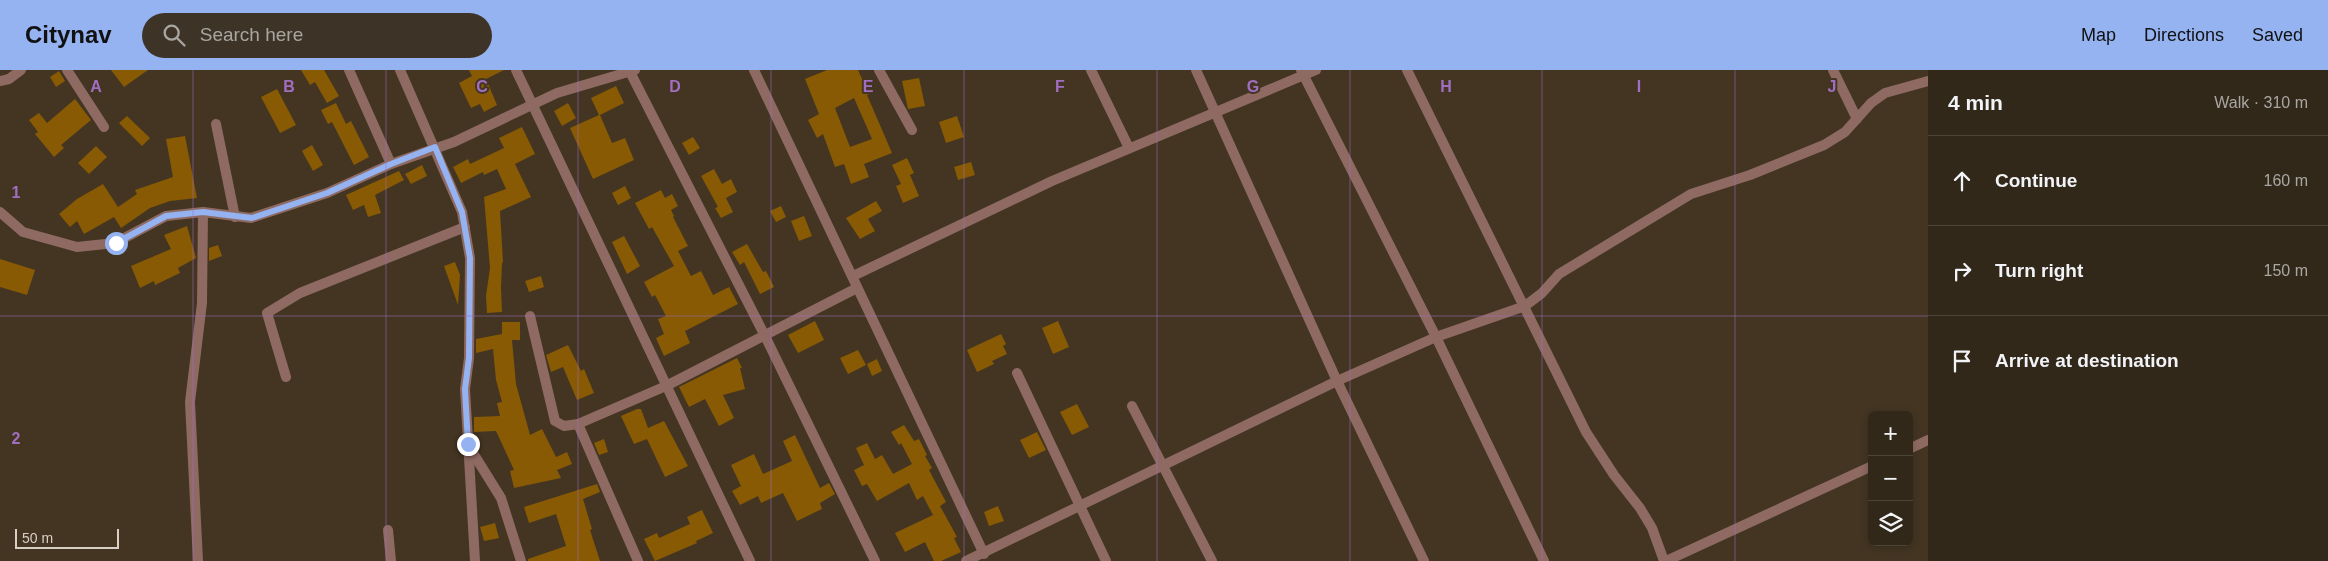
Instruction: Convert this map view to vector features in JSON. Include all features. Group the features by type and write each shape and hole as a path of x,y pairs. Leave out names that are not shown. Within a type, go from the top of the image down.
{"street":[{"path":"0,81 9,79 21,70"},
{"path":"67,70 104,127"},
{"path":"349,70 391,164"},
{"path":"400,70 462,212 470,258 469,358 465,389 474,561"},
{"path":"516,70 750,561"},
{"path":"754,70 984,554"},
{"path":"879,70 912,130"},
{"path":"1091,70 1129,148"},
{"path":"1196,70 1337,381 1424,561"},
{"path":"853,276 1052,181 1216,112 1302,72 1316,70"},
{"path":"1407,70 1586,432 1614,475 1640,508 1652,528 1665,561 1868,468"},
{"path":"1833,70 1857,119"},
{"path":"0,212 23,232 77,247 116,243 166,216 203,212 252,218 310,199 391,164 435,147 454,142 557,93 632,71 875,561"},
{"path":"1302,72 1436,337 1544,561"},
{"path":"966,561 984,554 1337,381 1436,337 1525,306 1542,293 1558,274 1691,194 1750,175 1824,145 1845,132 1871,104 1885,93 1928,81"},
{"path":"216,124 235,217"},
{"path":"198,561 190,402 202,303 203,212"},
{"path":"286,377 266,313 300,294 465,227"},
{"path":"530,316 555,421 564,426 578,424 666,386 857,288"},
{"path":"1017,373 1106,561"},
{"path":"1132,406 1212,561"},
{"path":"578,424 638,561"},
{"path":"1913,447 1928,440"},
{"path":"468,444 501,498 521,561"},
{"path":"388,530 391,561"}],"building":[{"path":"111,70 148,70 124,87"},
{"path":"301,70 324,70 339,96 327,103 315,82 310,85"},
{"path":"469,70 504,70 486,79 497,105 484,112 480,104 471,108 459,83 472,76"},
{"path":"827,70 858,70 863,81 867,80 873,92 867,95 892,153 864,164 869,177 851,184 844,164 835,167 823,134 817,138 808,120 819,114 805,79","holes":["854,98 872,139 850,147 835,108"]},
{"path":"59,71 65,81 56,87 50,77"},
{"path":"919,78 925,106 908,109 902,81"},
{"path":"616,86 624,103 600,115 612,143 625,138 634,160 593,179 570,128 599,115 591,98"},
{"path":"277,89 296,125 280,133 261,97"},
{"path":"75,99 91,120 61,145 64,148 54,157 35,134 38,132 29,120 39,113 47,123"},
{"path":"336,103 346,124 351,121 369,157 354,165 332,122 328,124 321,110"},
{"path":"568,103 576,118 562,126 554,111"},
{"path":"127,116 150,138 142,146 119,123"},
{"path":"957,116 964,137 946,143 939,122"},
{"path":"522,127 535,154 515,164 531,197 500,211 503,262 502,312 487,313 486,296 490,268 484,197 506,189 497,169 484,175 483,172 461,183 453,167 468,159 470,164 504,148 499,138"},
{"path":"185,136 197,198 170,201 150,208 121,228 114,217 84,234 77,221 70,227 59,214 77,199 103,184 118,207 137,194 135,190 173,177 166,139"},
{"path":"693,137 700,148 689,155 682,143"},
{"path":"312,145 323,165 313,171 302,151"},
{"path":"96,146 107,157 89,174 78,163"},
{"path":"907,158 914,173 910,175 919,196 903,203 896,186 901,184 892,165"},
{"path":"971,162 975,175 958,180 954,167"},
{"path":"422,165 427,176 411,184 405,174"},
{"path":"714,169 722,184 731,179 737,192 726,198 733,212 721,218 715,208 718,207 701,176"},
{"path":"399,171 404,180 375,195 381,213 368,217 364,205 353,210 346,195"},
{"path":"625,186 631,198 618,205 612,193"},
{"path":"661,190 665,198 672,194 678,206 671,210 688,246 678,251 691,276 701,271 713,295 729,287 738,304 685,331 690,343 664,356 656,338 664,334 658,319 666,316 655,295 652,297 644,282 674,266 652,227 649,229 635,203"},
{"path":"876,201 882,211 868,219 875,231 860,239 846,218"},
{"path":"781,206 786,217 776,222 770,211"},
{"path":"804,216 812,236 799,241 791,221"},
{"path":"187,226 196,258 178,268 180,273 155,285 154,281 140,288 131,266 171,249 164,235"},
{"path":"624,236 640,266 627,274 612,242"},
{"path":"747,244 763,272 766,271 774,287 760,294 744,262 740,265 732,252"},
{"path":"218,245 222,256 209,261 209,248"},
{"path":"0,259 35,270 27,295 0,287"},
{"path":"455,262 460,275 458,305 444,266"},
{"path":"541,276 544,287 529,292 525,281"},
{"path":"815,321 824,340 798,353 788,335"},
{"path":"1058,321 1069,347 1053,354 1042,328"},
{"path":"502,322 520,322 520,340 512,340 516,384 530,435 542,429 556,457 567,452 572,464 557,470 561,478 514,488 510,471 514,470 496,431 474,432 474,417 500,416 497,403 502,402 496,380 493,349 476,353 476,339 502,334"},
{"path":"1001,334 1006,344 1003,346 1007,354 992,361 994,364 977,372 967,350"},
{"path":"568,345 581,371 584,369 594,393 577,400 563,367 551,372 546,355"},
{"path":"858,350 866,365 848,374 840,358"},
{"path":"737,358 742,368 740,368 745,389 723,395 734,418 719,426 705,399 689,407 679,387"},
{"path":"877,359 882,371 872,376 867,364"},
{"path":"1077,404 1089,427 1072,435 1060,412"},
{"path":"641,409 648,428 664,421 688,466 665,477 647,439 634,444 621,416"},
{"path":"904,425 914,441 919,439 927,455 925,456 932,468 929,470 946,502 940,506 957,537 954,538 961,552 941,561 934,561 925,542 905,552 895,533 933,515 923,496 917,500 909,483 877,501 867,484 862,486 854,470 864,465 856,448 867,443 875,459 882,455 893,474 912,464 901,443 899,445 891,432"},
{"path":"1037,432 1046,450 1029,458 1020,440"},
{"path":"795,435 820,488 829,483 835,494 820,503 822,509 797,521 783,493 761,503 758,496 740,505 732,491 741,486 731,465 754,454 763,474 792,461 783,441"},
{"path":"604,439 608,452 599,455 594,443"},
{"path":"597,484 600,492 583,499 600,561 528,561 528,559 566,546 556,514 529,523 524,507"},
{"path":"998,506 1004,521 989,526 984,512"},
{"path":"702,510 713,533 696,541 697,543 655,561 644,539 657,533 659,538 690,524 687,517"},
{"path":"495,523 499,538 484,541 480,527"}],"route":[{"path":"116,243 144,226 166,216 203,212 252,218 327,193 391,164 435,147 462,212 470,258 469,358 465,389 468,444"}]}
